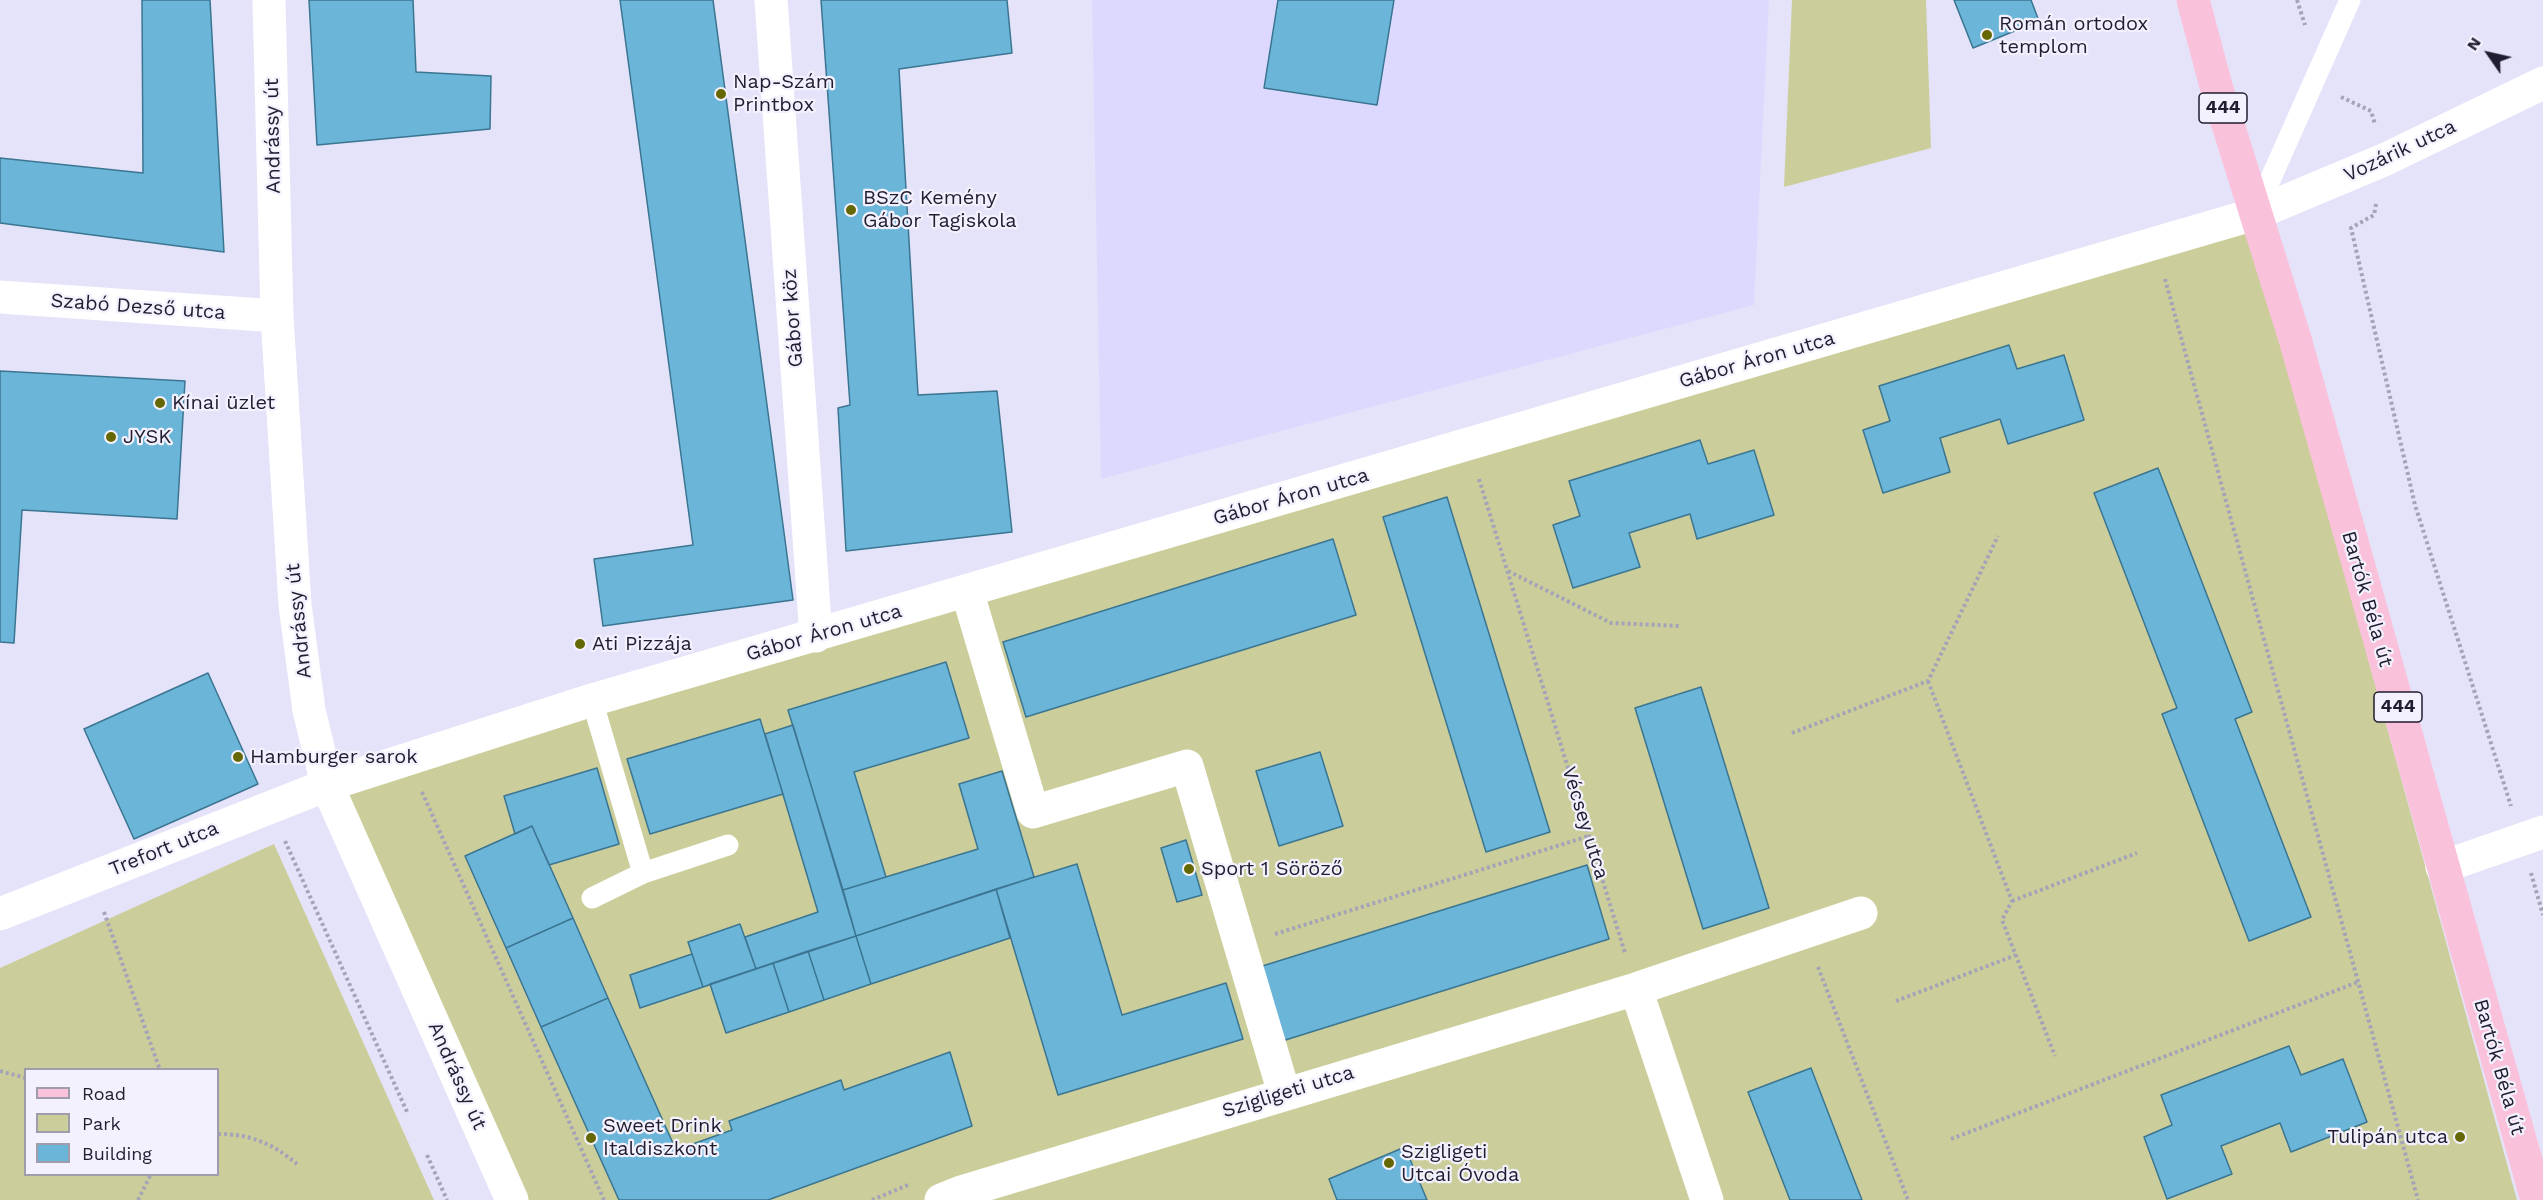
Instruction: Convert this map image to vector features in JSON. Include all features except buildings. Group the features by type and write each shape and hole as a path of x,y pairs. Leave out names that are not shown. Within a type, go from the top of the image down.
{"main road":[{"name":"Bartók Béla út","path":"2193,0 2255,214 2298,351 2537,1200"}],"street":[{"name":"Andrássy út","path":"269,0 277,316 294,605 309,711 327,784 512,1200"},
{"name":"Gábor köz","path":"771,0 816,636"},
{"name":"Vozárik utca","path":"2255,214 2386,159 2543,83"},
{"name":"Gábor Áron utca","path":"327,784 592,700 2255,214"},
{"name":"Szabó Dezső utca","path":"0,297 277,316"},
{"path":"967,591 1033,812 1187,766 1284,1094"},
{"name":"Trefort utca","path":"0,914 327,784"},
{"path":"2442,867 2532,837"},
{"name":"Szigligeti utca","path":"941,1200 961,1192 1636,988 1862,913"},
{"path":"1636,988 1707,1200"}],"lane":[{"path":"2255,214 2350,0"},
{"path":"592,700 643,873"},
{"path":"592,898 643,873 728,845"}],"path":[{"path":"2297,0 2319,71 2343,99 2371,111 2386,159 2374,215 2351,228 2415,505 2532,837 2543,915"},
{"path":"2155,243 2418,1200"},
{"name":"Vécsey utca","path":"1469,444 1636,988"},
{"path":"1792,733 1928,681 1998,536"},
{"path":"1508,570 1611,623 1681,626"},
{"path":"1928,681 2012,901"},
{"path":"421,789 604,1200"},
{"path":"283,836 408,1114"},
{"path":"1239,945 1589,836"},
{"path":"2055,1056 2002,920 2012,901 2137,853"},
{"path":"91,879 159,1068"},
{"path":"1896,1001 2016,955"},
{"path":"1816,961 1908,1200"},
{"path":"1951,1139 2358,982"},
{"path":"0,1071 24,1077"},
{"path":"219,1134 238,1134 260,1139 280,1150 297,1164"},
{"path":"427,1155 447,1200"},
{"path":"138,1200 150,1176"}],"shaded area":[{"path":"1092,0 1769,0 1754,305 1101,479"}],"green space":[{"path":"1792,0 1926,0 1931,148 1784,187"},
{"path":"2248,222 2517,1200 528,1200 343,784"},
{"path":"274,844 434,1200 0,1200 0,968"}],"place":[{"name":"Román ortodox templom","path":"1987,35"},
{"name":"Nap-Szám Printbox","path":"721,94"},
{"name":"BSzC Kemény Gábor Tagiskola","path":"851,210"},
{"name":"Kínai üzlet","path":"160,403"},
{"name":"JYSK","path":"111,437"},
{"name":"Ati Pizzája","path":"580,644"},
{"name":"Hamburger sarok","path":"238,757"},
{"name":"Sport 1 Söröző","path":"1189,869"},
{"name":"Tulipán utca","path":"2460,1137"},
{"name":"Sweet Drink Italdiszkont","path":"591,1138"},
{"name":"Szigligeti Utcai Óvoda","path":"1389,1163"}]}
